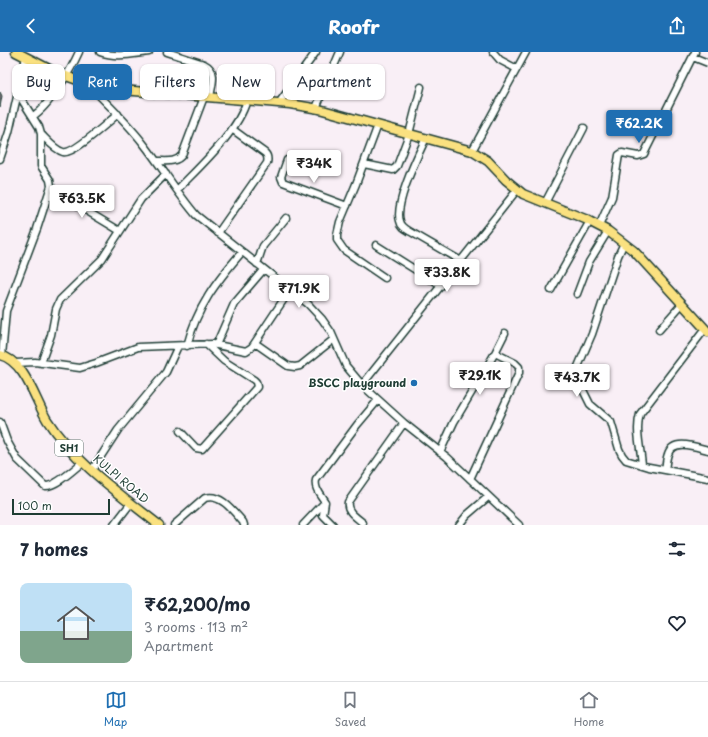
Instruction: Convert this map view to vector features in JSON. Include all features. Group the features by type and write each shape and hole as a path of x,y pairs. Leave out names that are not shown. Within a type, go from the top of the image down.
{"main road":[{"path":"17,52 40,64"},
{"path":"65,76 73,79"},
{"path":"247,100 316,108 472,151 488,161 517,190 523,194 590,221 608,231 624,243 634,251 707,330"},
{"path":"1,356 15,362"},
{"name":"KULPI ROAD","path":"15,362 47,420 64,443 92,470 159,525"}],"street":[{"path":"65,76 79,52"},
{"path":"100,52 123,56 149,52"},
{"path":"167,52 204,64"},
{"path":"279,103 316,52"},
{"path":"316,108 340,52"},
{"path":"493,52 500,60 517,69"},
{"path":"472,151 526,52"},
{"path":"600,226 612,197 619,155 622,153 638,156 644,154 694,55 708,63"},
{"path":"24,64 26,57"},
{"path":"209,66 213,73 209,89"},
{"path":"364,164 394,170 397,166 409,134 421,87"},
{"path":"0,159 15,100"},
{"path":"1,356 6,311 49,196 51,186 51,182 42,169 40,162 41,134 39,127 22,100"},
{"path":"33,116 41,110 48,100"},
{"path":"104,100 143,142 196,215 314,310 334,339 346,366 362,385 404,423 440,452 519,525"},
{"path":"157,161 174,161 182,155 206,100"},
{"path":"178,190 214,151 242,116 247,100"},
{"path":"41,134 58,150 67,152 76,149 118,114"},
{"path":"378,125 340,222 337,240 344,250 385,278"},
{"path":"545,203 584,128"},
{"path":"218,233 267,163 268,159 268,156 265,153 232,129"},
{"path":"426,138 409,177 400,204 399,220 403,227 410,232 461,261"},
{"path":"287,160 281,177 283,182 346,206"},
{"path":"41,362 51,335 56,308 60,300 76,282 98,262 141,199 166,174"},
{"path":"362,385 517,190"},
{"path":"49,196 78,205 120,231"},
{"path":"257,264 263,246 286,218"},
{"path":"551,290 590,221"},
{"path":"577,294 591,257 608,231"},
{"path":"624,243 618,256 592,334 574,378 583,389 590,404 611,422 619,449 624,458 629,462 708,478"},
{"path":"376,246 441,286"},
{"path":"187,346 201,308 218,280 242,252"},
{"path":"216,345 234,304 264,269"},
{"path":"15,362 41,362 80,368 138,347 206,344 244,352 250,349 255,343 290,290"},
{"path":"659,330 682,304"},
{"path":"642,465 638,430 640,414 707,330"},
{"path":"440,452 454,422 495,353 505,333"},
{"path":"255,343 288,366 295,367 300,366 334,339"},
{"path":"180,431 196,448 202,449 257,388 254,380 224,361 206,344"},
{"path":"92,470 118,430 166,372 178,346"},
{"path":"470,479 519,373 519,367 515,363 495,353"},
{"path":"333,525 323,515 325,502 315,485 316,480 357,425 378,400"},
{"path":"0,422 7,441 17,459 45,486 55,484 83,462"},
{"path":"363,523 348,510 348,502 404,423"},
{"path":"665,470 668,454 675,446 682,444 708,450"},
{"path":"174,525 205,498 210,496 220,500 243,522 244,525"},
{"path":"459,525 467,515 488,496"},
{"path":"303,525 325,502"},
{"path":"114,525 131,503"}],"place":[{"name":"BSCC playground","path":"414,383"}]}
